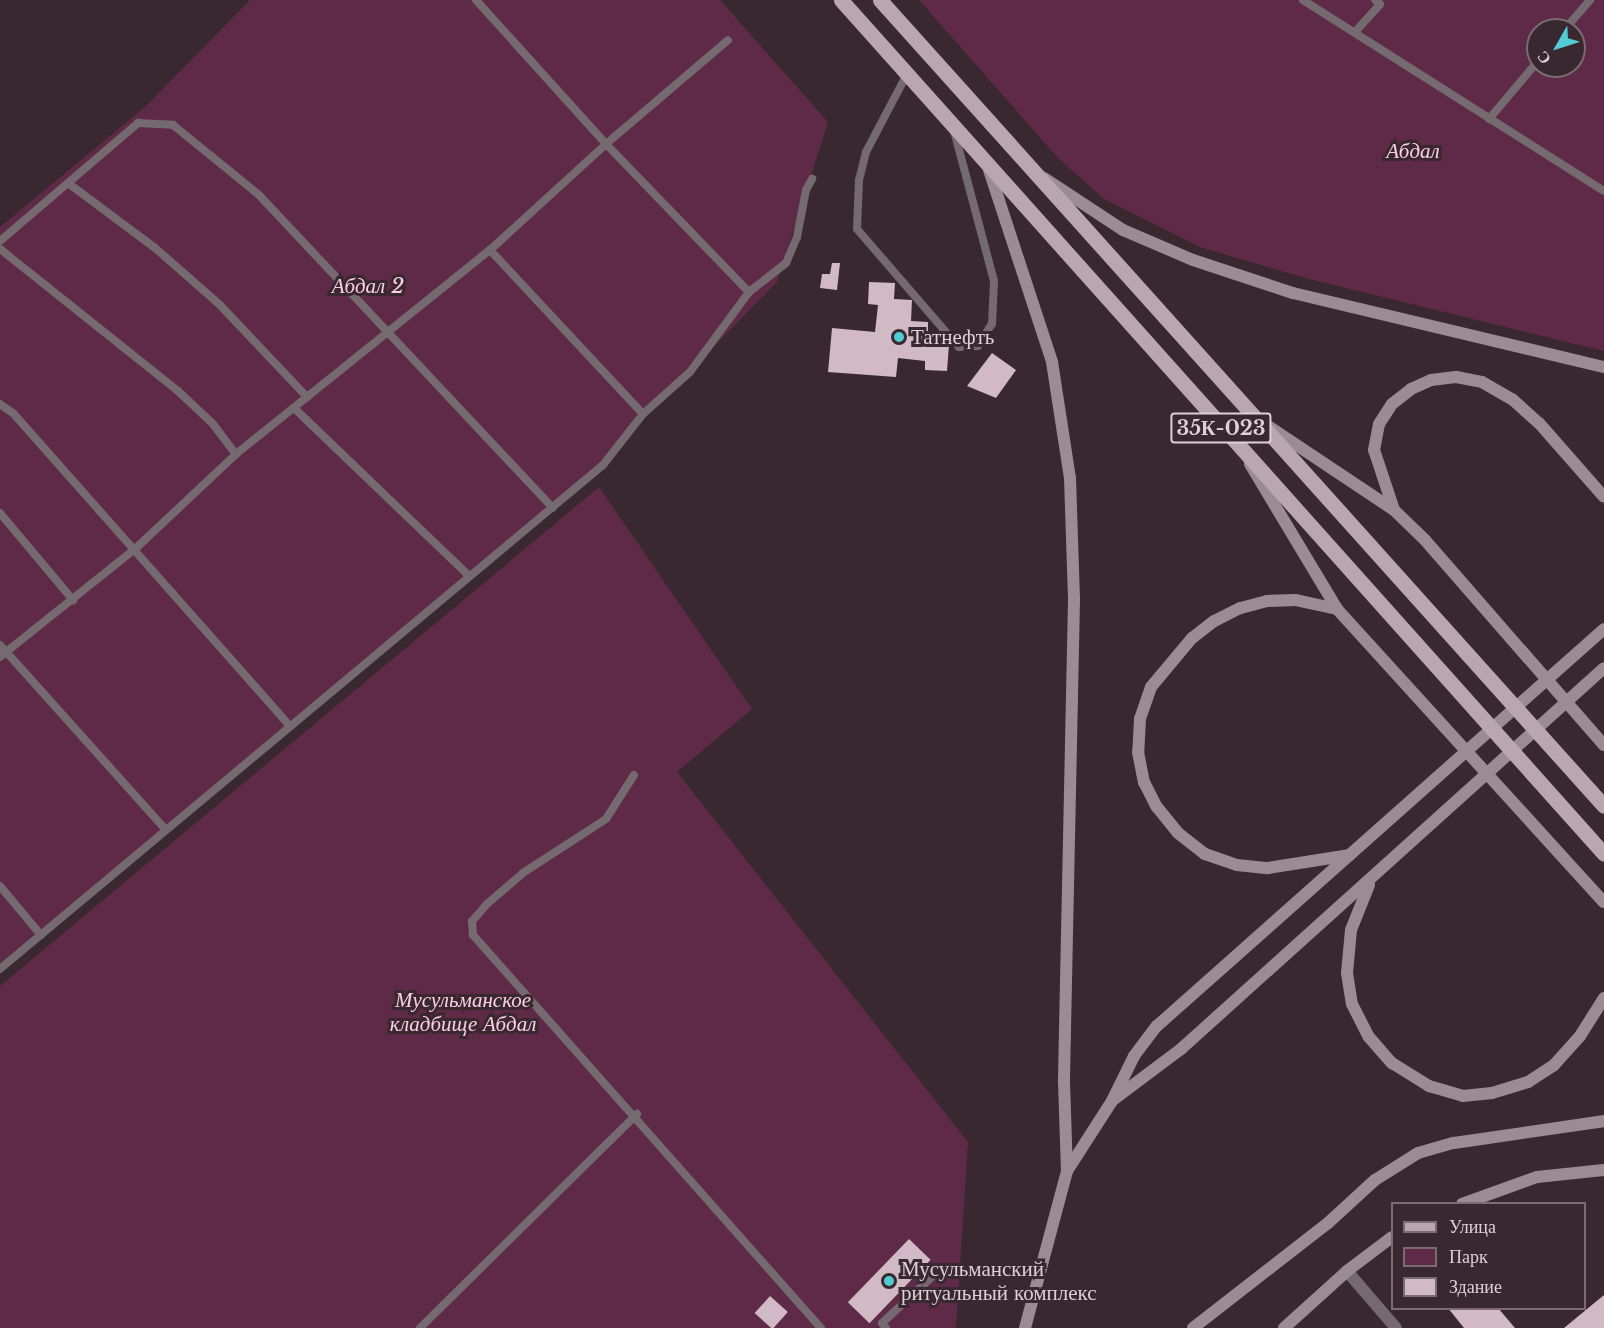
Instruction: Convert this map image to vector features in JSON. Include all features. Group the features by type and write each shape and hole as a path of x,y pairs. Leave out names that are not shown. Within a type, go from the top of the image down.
{"main road":[{"name":"35К-023","path":"842,0 989,170 1604,854"},
{"name":"35К-023","path":"880,0 1604,806"},
{"path":"1029,168 1123,230 1193,260 1293,293 1604,367"},
{"path":"989,170 1052,362 1070,478 1074,600 1064,1082 1067,1171 1024,1328"},
{"path":"1394,510 1374,450 1378,424 1392,405 1411,389 1431,380 1456,377 1482,382 1512,399 1539,423 1604,497"},
{"path":"1251,414 1394,510 1425,540 1604,745"},
{"path":"1245,455 1337,609 1604,902"},
{"path":"1337,609 1295,600 1267,601 1240,608 1214,621 1169,662 1152,687 1140,719 1138,752 1144,782 1157,807 1178,833 1206,854 1236,865 1268,868 1351,854"},
{"path":"1067,1171 1112,1101 1134,1056 1157,1026 1429,787 1604,629"},
{"path":"1112,1101 1181,1049 1449,811 1603,669"},
{"path":"1370,881 1351,930 1347,973 1352,1004 1369,1037 1392,1063 1429,1086 1463,1096 1492,1093 1528,1082 1554,1065 1580,1036 1604,998"},
{"path":"1193,1328 1328,1223 1376,1180 1418,1153 1454,1143 1604,1121"},
{"path":"1465,1202 1537,1178 1604,1170"},
{"path":"1284,1328 1347,1270 1391,1238"}],"street":[{"path":"1347,1270 1396,1328"}],"lane":[{"path":"476,0 606,144 748,292"},
{"path":"1303,0 1356,31 1604,191"},
{"path":"1356,31 1380,4 1375,0"},
{"path":"1574,18 1590,0"},
{"path":"164,828 2,651 73,600 135,549 236,454 490,250 606,144 728,40"},
{"path":"907,74 866,152 859,180 857,229 959,347 978,346 992,324 994,281 952,127"},
{"path":"1489,118 1526,75"},
{"path":"0,241 138,123 173,125 260,195 553,508"},
{"path":"0,969 164,828 603,465 643,414 690,372 748,292 786,263 797,237 806,190 812,179"},
{"path":"68,183 154,247 220,305 307,397"},
{"path":"0,249 177,391 213,424 236,454"},
{"path":"490,250 643,414"},
{"path":"0,404 12,413 135,549 290,726"},
{"path":"294,408 469,576"},
{"path":"0,513 73,600"},
{"path":"634,775 606,819 524,873 472,921 473,935 636,1115 821,1328"},
{"path":"0,886 41,935"},
{"path":"420,1328 636,1115"},
{"path":"886,1328 882,1323 937,1272"}],"green space":[{"name":"Абдал 2","path":"250,0 720,0 828,122 777,282 601,462 0,972 0,227 145,107"},
{"name":"Абдал","path":"919,0 1604,0 1604,351 1305,278 1200,247 1104,199 1058,158"},
{"name":"Мусульманское кладбище Абдал","path":"599,487 752,709 677,772 968,1142 956,1328 0,1328 0,986"}],"building":[{"path":"832,263 840,263 837,290 820,288 822,274 830,274"},
{"path":"869,282 895,283 894,299 912,300 911,321 928,322 928,344 949,345 947,371 925,370 925,361 898,358 896,377 828,372 832,328 875,332 878,305 868,304"},
{"path":"992,353 1016,370 996,398 967,386"},
{"name":"Мусульманский ритуальный комплекс","path":"909,1239 931,1260 869,1323 848,1302"},
{"path":"1604,1295 1604,1328 1564,1328 1586,1310"},
{"path":"770,1296 788,1312 773,1328 755,1313"},
{"path":"1450,1310 1500,1310 1515,1328 1464,1328"}],"place":[{"name":"Татнефть","path":"899,337"},
{"name":"Мусульманский ритуальный комплекс","path":"889,1281"}]}
